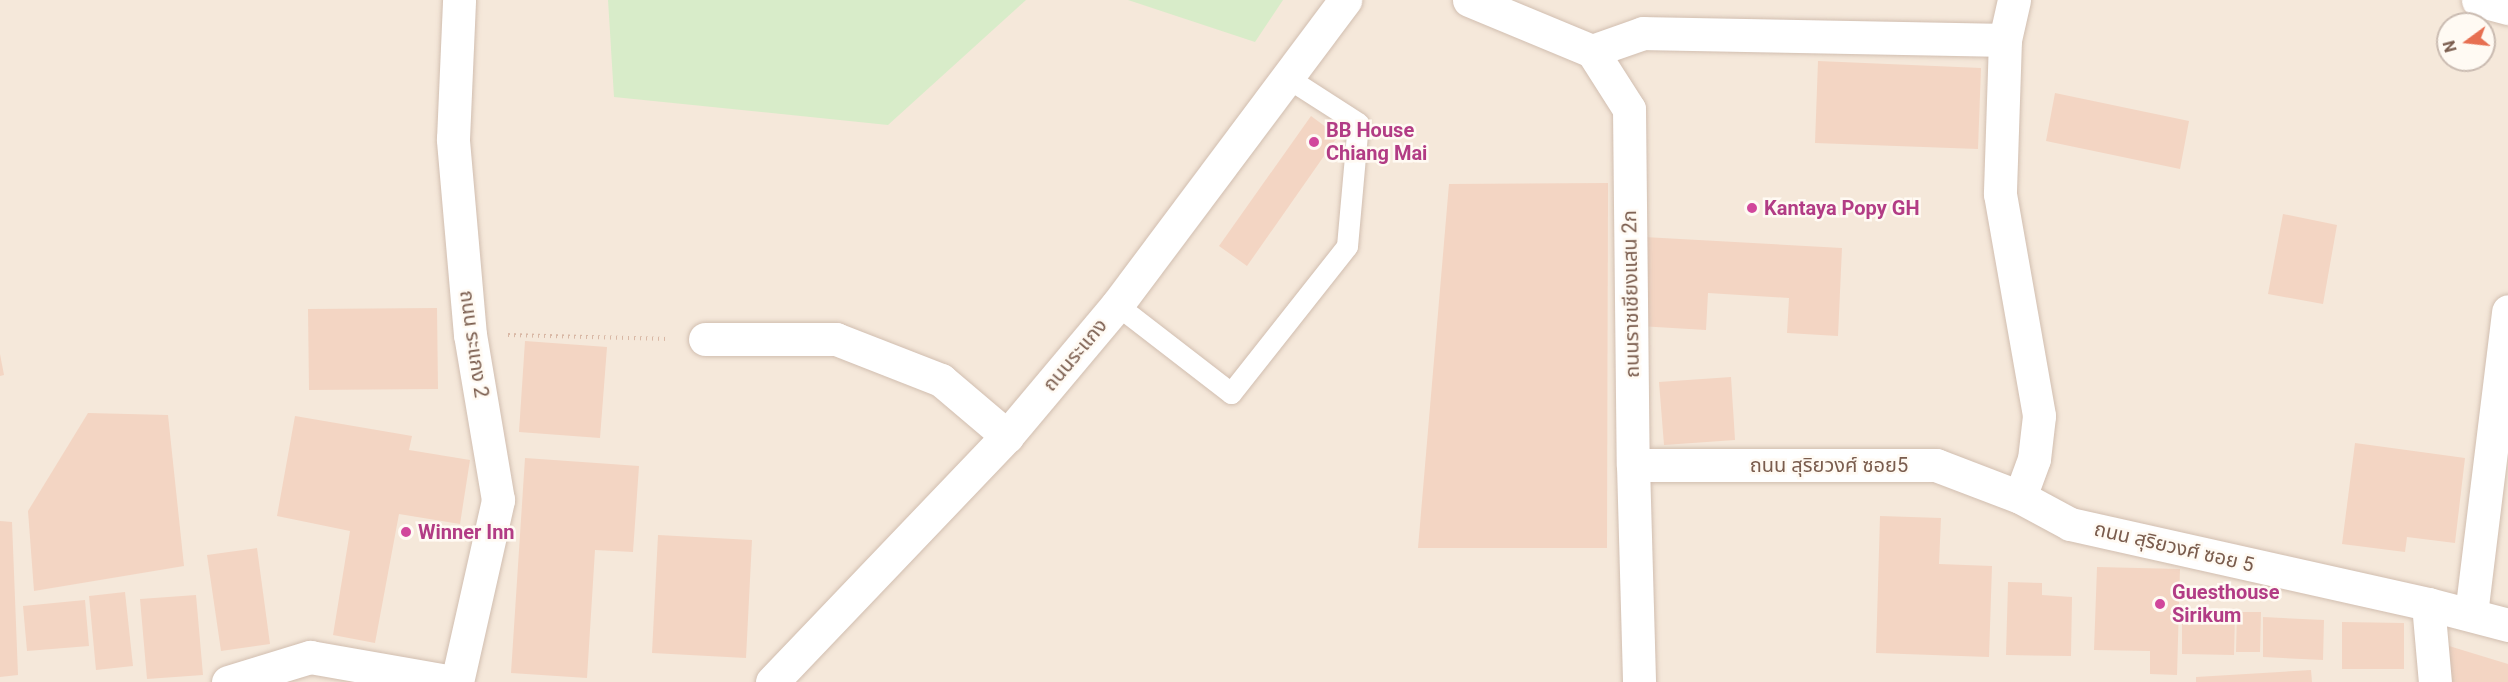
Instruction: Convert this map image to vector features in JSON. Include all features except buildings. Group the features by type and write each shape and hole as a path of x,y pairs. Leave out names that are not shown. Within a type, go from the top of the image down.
{"street":[{"name":"ถนน ระแกง 2","path":"455,682 498,500 470,335 453,139 459,0"},
{"name":"ถนนระแกง","path":"772,682 1007,436 1118,305 1345,0"},
{"path":"1468,0 1592,51 1643,33 2005,40"},
{"path":"2014,0 2005,40 2000,194 2039,416 2034,459 2020,497"},
{"path":"2478,0 2508,8"},
{"name":"ถนนราชเชียงแสน 2ก","path":"1592,51 1629,109 1633,465 1639,682"},
{"path":"2471,614 2502,403 2508,311"},
{"path":"705,339 836,339 941,380 1007,436"},
{"name":"ถนน สุริยวงศ์ ซอย5","path":"1633,465 1936,465 2020,497"},
{"name":"ถนน สุริยวงศ์ ซอย 5","path":"2020,497 2070,524 2428,603 2508,625"},
{"path":"2428,603 2435,682"},
{"path":"228,682 310,657 455,682"}],"lane":[{"path":"1118,305 1231,393 1347,246 1358,123 1288,78"}],"path":[{"path":"470,335 705,339"}],"shaded area":[{"path":"0,0 2508,0 2508,682 0,682"}],"green space":[{"path":"608,0 1026,0 888,125 614,97"},
{"path":"1128,0 1283,0 1255,42"}],"place":[{"name":"BB House Chiang Mai","path":"1314,142"},
{"name":"Kantaya Popy GH","path":"1752,208"},
{"name":"Winner Inn","path":"406,532"},
{"name":"Guesthouse Sirikum","path":"2160,604"}]}
